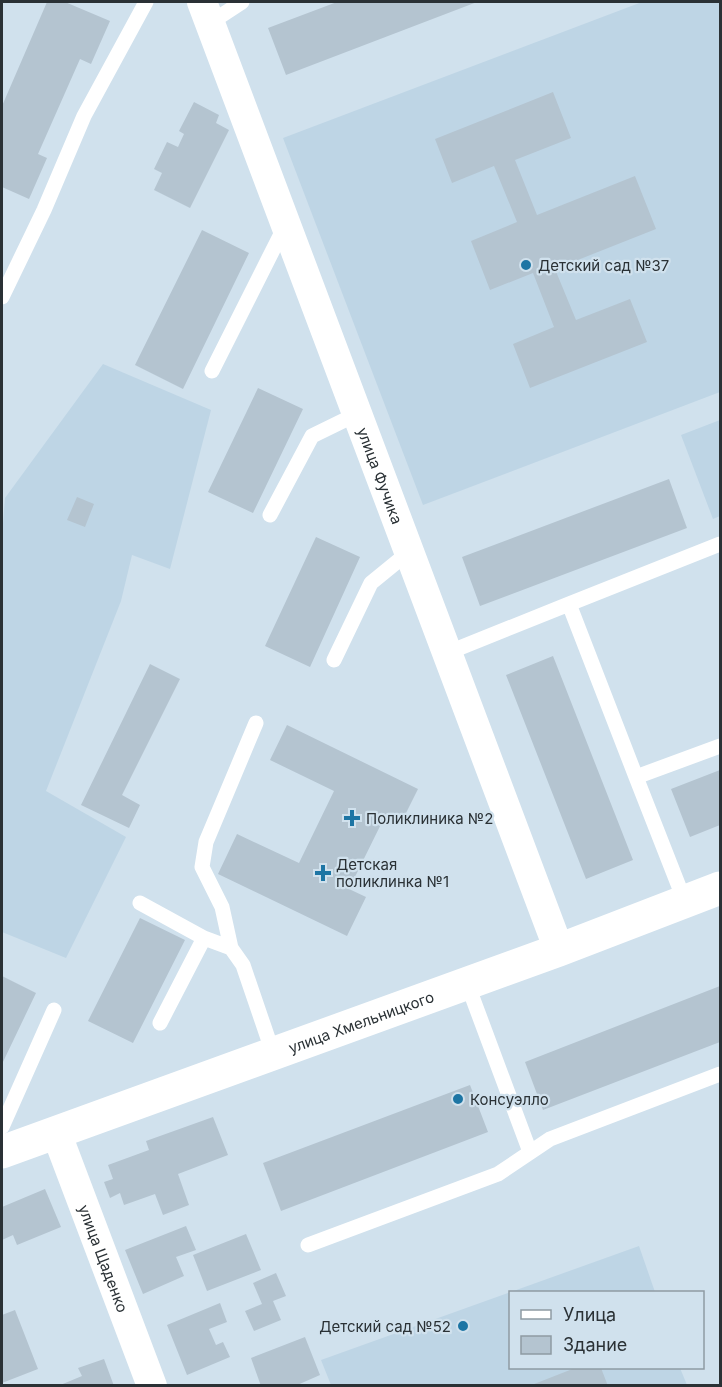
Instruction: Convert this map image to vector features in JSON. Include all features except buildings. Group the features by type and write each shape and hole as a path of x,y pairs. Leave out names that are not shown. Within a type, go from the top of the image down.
{"street":[{"name":"улица Фучика","path":"206,12 559,950"},
{"name":"улица Хмельницкого","path":"2,1152 559,950 720,888"},
{"name":"улица Щаденко","path":"56,1132 152,1386"}],"lane":[{"path":"2,297 44,210 84,116 146,2"},
{"path":"206,12 242,2"},
{"path":"212,371 286,224"},
{"path":"270,515 312,436 357,414"},
{"path":"447,653 720,544"},
{"path":"334,660 371,583 409,552"},
{"path":"570,604 685,902"},
{"path":"256,723 206,842 202,867 222,907 231,948 243,964 273,1053"},
{"path":"636,777 720,746"},
{"path":"140,903 204,938 231,948"},
{"path":"160,1023 204,938"},
{"path":"467,983 530,1152"},
{"path":"2,1127 54,1010"},
{"path":"308,1245 498,1174 550,1139 720,1074"}],"shaded area":[{"name":"Детский сад №37","path":"642,2 720,2 720,392 423,505 283,138"},
{"path":"103,364 211,410 170,569 132,555 121,601 46,791 126,837 66,958 2,932 2,536 5,498"},
{"path":"720,420 720,516 713,519 681,435"},
{"path":"639,1246 655,1291 514,1291"},
{"name":"Детский сад №52","path":"509,1292 509,1369 680,1369 687,1385 331,1385 321,1360"}],"place":[{"name":"Детский сад №37","path":"526,265"},
{"name":"Поликлиника №2","path":"352,818"},
{"name":"Детская поликлинка №1","path":"323,873"},
{"name":"Консуэлло","path":"458,1099"},
{"name":"Детский сад №52","path":"463,1326"}]}
